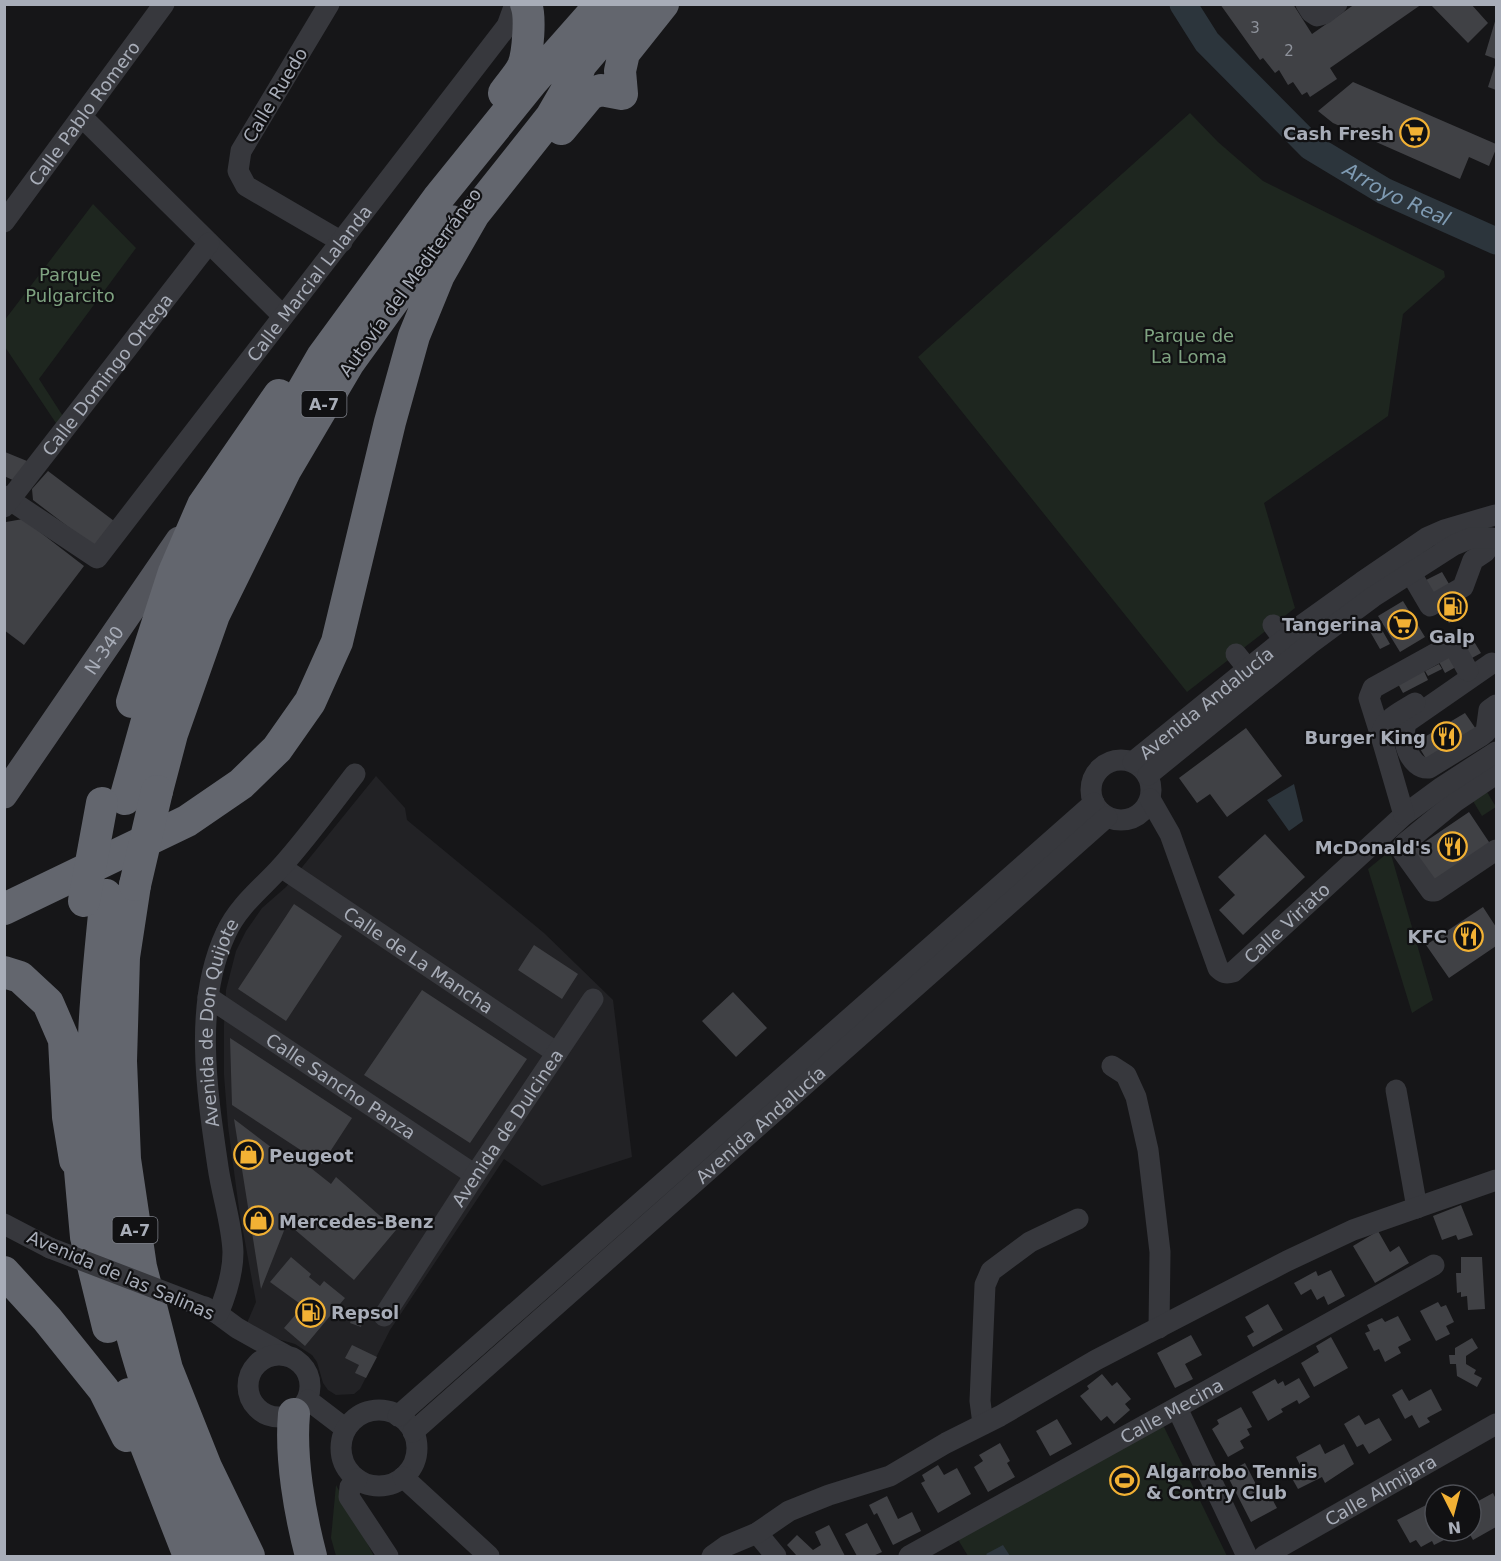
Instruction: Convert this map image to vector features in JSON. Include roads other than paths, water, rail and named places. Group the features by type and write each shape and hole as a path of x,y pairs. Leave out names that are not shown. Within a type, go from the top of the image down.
{"highway":[{"path":"470,159 481,126 524,65 528,10 526,4"},
{"name":"Autovía del Mediterráneo","path":"219,1557 188,1492 145,1381 121,1290 107,1219 96,1139 93,1055 99,962 95,898 114,801 153,699 217,545 322,357 439,197 532,82 601,4"},
{"name":"Autovía del Mediterráneo","path":"249,1557 207,1467 167,1369 141,1267 125,1159 121,1061 124,957 135,885 157,791 172,734 214,615 291,459 348,364 438,238 525,129 632,4"},
{"path":"440,274 590,94 601,90 622,94 620,71 624,53 663,4"},
{"path":"4,909 188,821 241,783 277,749 310,702 337,642 390,422 414,336 440,274 474,214 551,117 580,67"},
{"path":"114,801 135,692 174,572 203,505 258,424 380,255 439,197"},
{"path":"95,898 74,1024 75,1100 86,1237 110,1333 146,1446 189,1557"},
{"path":"4,972 20,977 48,1003 64,1040 68,1117 80,1184"},
{"path":"4,1272 47,1319 104,1390 189,1557"},
{"path":"301,1407 292,1438 311,1557"}],"main road":[{"name":"N-340","path":"4,795 203,505"}],"street":[{"name":"Calle Pablo Romero","path":"4,222 164,4"},
{"name":"Calle Ruedo","path":"329,4 241,151 238,171 246,186 342,242"},
{"name":"Calle Marcial Lalanda","path":"6,500 97,558 507,26 515,4"},
{"path":"1306,4 1317,16 1324,14 1337,4"},
{"path":"82,117 283,316"},
{"name":"Calle Domingo Ortega","path":"6,500 209,243"},
{"path":"1413,570 1413,577 1430,606 1463,587 1470,564 1494,543 1491,526 1496,514"},
{"name":"Avenida Andalucía","path":"1140,768 1242,661 1279,632 1362,582 1428,537 1496,514"},
{"name":"Avenida Andalucía","path":"1140,768 1413,570 1454,545 1471,538 1494,543"},
{"path":"1404,816 1369,698 1370,692 1373,688 1449,646 1455,648 1468,671"},
{"path":"1381,736 1384,724 1453,676 1494,661"},
{"path":"1494,661 1407,722 1403,729 1405,740 1416,765 1430,768 1481,736 1486,732 1489,710 1497,705"},
{"path":"1401,672 1410,673 1423,697"},
{"name":"Calle Viriato","path":"1150,799 1170,834 1218,968 1227,974 1233,972 1404,816 1442,787 1497,752"},
{"path":"1118,760 1140,768 1152,788 1150,799 1146,808 1138,815 1118,820 1101,810 1091,794 1091,784 1100,768 1118,760"},
{"name":"Avenida de Don Quijote","path":"211,1310 225,1297 233,1254 210,1107 206,1048 208,997 215,963 226,932 245,903 281,867 355,774"},
{"path":"1497,774 1456,801 1405,843 1402,848 1431,891 1435,891 1497,850"},
{"name":"Avenida Andalucía","path":"398,1416 1101,810"},
{"name":"Avenida Andalucía","path":"413,1432 1101,810"},
{"name":"Calle de La Mancha","path":"281,867 557,1053"},
{"name":"Calle Sancho Panza","path":"208,997 475,1175"},
{"name":"Avenida de Dulcinea","path":"384,1316 593,999"},
{"path":"1112,1066 1126,1076 1136,1097 1148,1150 1160,1252 1159,1328"},
{"path":"1396,1090 1417,1208"},
{"path":"712,1557 726,1546 757,1533 789,1511 829,1495 890,1476 1067,1376 1287,1261 1353,1230 1497,1180"},
{"path":"983,1424 980,1401 985,1285 991,1271 1030,1242 1078,1219"},
{"name":"Avenida de las Salinas","path":"4,1224 50,1248 211,1310 237,1328 285,1355"},
{"name":"Calle Mecina","path":"909,1557 1434,1265"},
{"name":"Avenida de las Salinas","path":"237,1328 253,1368"},
{"path":"285,1355 294,1359 308,1372 310,1381 301,1407 284,1417 274,1417 256,1407 250,1398 249,1378 253,1368 267,1357 285,1355"},
{"path":"301,1407 346,1429"},
{"path":"1177,1408 1247,1557"},
{"path":"375,1410 398,1416 413,1432 416,1456 403,1477 381,1486 368,1485 347,1471 343,1461 341,1449 346,1429 354,1419 375,1410"},
{"name":"Calle Almijara","path":"1264,1557 1497,1424"},
{"path":"403,1477 489,1557"},
{"path":"357,1479 350,1487 349,1497 388,1557"},
{"path":"757,1533 776,1557"}],"waterway":[{"name":"Arroyo Real","path":"1183,4 1207,42 1311,147 1384,191 1496,241"}],"place":[{"name":"Cash Fresh","path":"1415,133"},
{"name":"Galp","path":"1452,607"},
{"name":"Tangerina","path":"1403,624"},
{"name":"Burger King","path":"1447,737"},
{"name":"McDonald's","path":"1452,847"},
{"name":"KFC","path":"1468,936"},
{"name":"Peugeot","path":"248,1155"},
{"name":"Mercedes-Benz","path":"258,1221"},
{"name":"Repsol","path":"310,1312"},
{"name":"Algarrobo Tennis & Contry Club","path":"1125,1481"}],"park label":[{"name":"Parque Pulgarcito","path":"70,284"},
{"name":"Parque de La Loma","path":"1189,345"}]}
